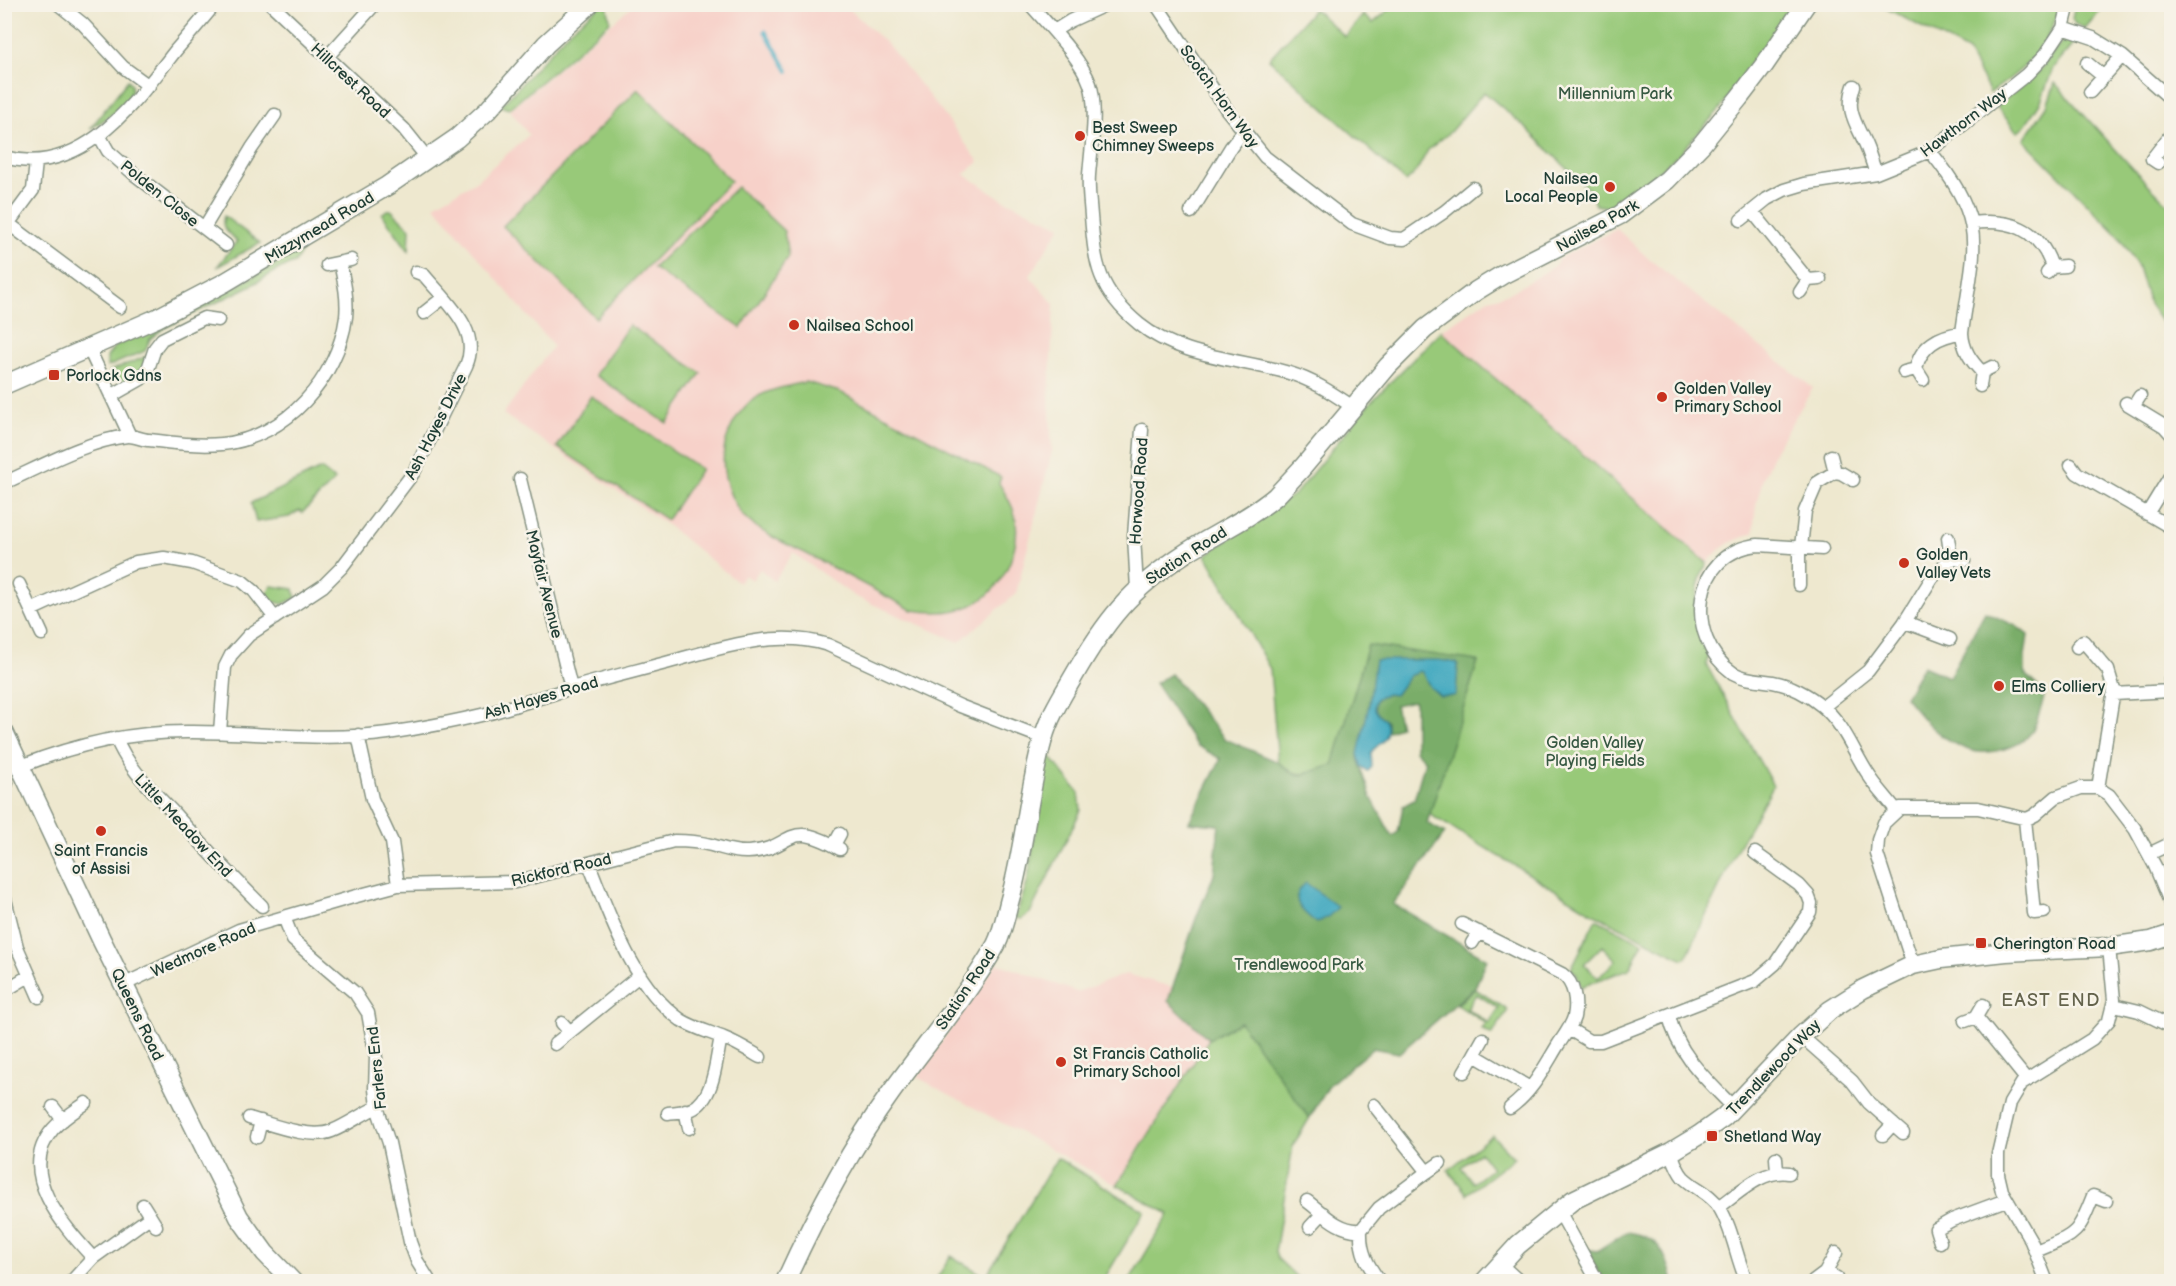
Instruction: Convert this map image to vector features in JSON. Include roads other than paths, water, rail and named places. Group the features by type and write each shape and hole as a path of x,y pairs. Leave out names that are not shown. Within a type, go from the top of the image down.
{"street":[{"path":"57,4 83,24 123,67 149,86"},
{"path":"4,157 36,162 71,151 99,135 117,121 149,86 215,4"},
{"name":"Hillcrest Road","path":"271,4 404,129 428,159"},
{"path":"327,57 375,4"},
{"path":"1030,4 1054,31 1083,71 1091,87 1093,130 1089,177 1094,244 1099,273 1114,297 1139,324 1169,342 1297,376 1327,389 1353,407"},
{"path":"1054,31 1107,4"},
{"name":"Scotch Horn Way","path":"1156,4 1243,132 1267,159 1344,219 1360,228 1395,239 1406,238 1444,212 1473,188"},
{"name":"Nailsea Park","path":"1353,407 1410,342 1458,302 1502,275 1620,215 1667,180 1701,145 1739,98 1806,4"},
{"name":"Hawthorn Way","path":"1741,220 1774,195 1791,188 1876,173 1930,151 2027,74 2045,55 2062,28 2069,4"},
{"name":"Mizzymead Road","path":"4,385 157,318 224,283 310,233 428,159 457,138 488,110 580,8"},
{"path":"2062,28 2093,38 2122,56 2172,100"},
{"path":"2090,92 2122,56"},
{"path":"2087,63 2104,77"},
{"path":"1854,86 1844,96 1866,144 1876,173"},
{"path":"204,228 269,133 275,115"},
{"path":"1197,208 1231,147 1243,132"},
{"path":"2158,163 2152,159 2172,133"},
{"name":"Polden Close","path":"99,135 108,151 226,245"},
{"path":"1930,151 1958,189 1972,223 1974,266 1962,333 1968,355 1987,369 1980,386"},
{"path":"36,162 33,190 7,226 113,307"},
{"path":"1752,211 1814,280 1800,292"},
{"path":"1972,223 2002,222 2019,227 2037,242 2054,269"},
{"path":"4,483 82,449 130,436 151,441 227,443 262,433 292,414 321,380 339,347 346,306 345,287 339,263"},
{"name":"Ash Hayes Drive","path":"220,732 225,667 229,658 249,635 323,586 338,572 418,467 471,355 468,330 424,275 416,272"},
{"path":"424,313 443,298"},
{"path":"111,396 141,379 148,369 155,348 162,339 204,318 218,320"},
{"path":"1914,374 1921,355 1933,342 1946,336 1962,333"},
{"path":"88,349 130,436"},
{"path":"2140,396 2130,405 2164,426 2172,435"},
{"name":"Station Road","path":"785,1281 809,1227 861,1137 978,975 998,941 1016,879 1043,738 1061,699 1096,640 1116,611 1156,573 1265,505 1297,473 1353,407"},
{"name":"Horwood Road","path":"1137,589 1134,536 1142,430"},
{"path":"1831,456 1835,472"},
{"path":"2070,485 2074,469 2172,528"},
{"path":"1835,472 1853,480"},
{"path":"1799,585 1804,517 1812,492 1820,480 1835,472"},
{"path":"2147,514 2172,473"},
{"name":"Mayfair Avenue","path":"520,479 571,688"},
{"path":"1948,538 1951,558"},
{"path":"1822,549 1754,545 1723,558 1714,568 1705,586 1701,606 1701,624 1711,648 1733,672 1745,678 1788,686 1823,707 1842,729 1868,775 1896,810"},
{"path":"31,610 136,562 164,558 192,563 242,581 258,595 275,618"},
{"path":"1823,707 1869,671 1905,622 1932,578 1951,558"},
{"path":"1951,558 1964,561"},
{"path":"19,584 42,634"},
{"path":"1905,622 1950,639"},
{"name":"Ash Hayes Road","path":"21,766 58,753 116,738 152,733 220,732 333,737 386,733 478,715 571,688 758,640 801,639 842,651 960,706 1043,738"},
{"path":"2077,647 2083,641 2097,655 2110,674 2114,694 2098,788"},
{"path":"2114,694 2170,689"},
{"name":"Queens Road","path":"4,732 102,941 238,1217 265,1253 292,1281"},
{"path":"358,735 372,799 392,842 398,885"},
{"name":"Little Meadow End","path":"116,738 123,756 136,773 262,906"},
{"path":"1913,965 1877,854 1878,840 1883,826 1896,810 1903,807 1978,808 2025,819 2035,815 2055,797 2081,788 2098,788 2109,795 2125,815 2150,854 2172,907"},
{"path":"2025,819 2034,913 2044,912"},
{"name":"Rickford Road","path":"284,917 398,885 515,882 674,841 699,842 747,853 765,849 792,836 803,834 838,843"},
{"path":"2150,854 2172,843"},
{"path":"1569,1029 1586,1039 1598,1042 1759,979 1775,963 1810,912 1810,899 1802,888 1785,873 1755,853"},
{"path":"589,864 615,929 640,975 662,1003 680,1019 738,1044 760,1058"},
{"path":"5,899 14,936 39,997"},
{"name":"Wedmore Road","path":"125,984 239,930 284,917"},
{"name":"Farlers End","path":"284,917 293,940 349,987 366,1008 372,1022 377,1107 389,1143 410,1242 417,1261 430,1281"},
{"path":"1462,924 1566,977 1570,982 1575,1001 1569,1029 1530,1088 1510,1108"},
{"path":"1472,944 1479,932"},
{"name":"Trendlewood Way","path":"1484,1281 1518,1245 1585,1193 1671,1152 1700,1135 1734,1108 1801,1036 1846,998 1913,965 1973,955 2109,947 2151,941 2172,934"},
{"path":"2047,1281 2036,1251 2006,1200 1999,1182 1998,1154 2010,1103 2025,1079 2092,1039 2106,1024 2114,1005 2109,947"},
{"path":"555,1044 566,1028 640,975"},
{"path":"4,991 29,976"},
{"path":"1983,1005 1971,1019 2025,1079"},
{"path":"2114,1005 2139,1011 2172,1027"},
{"path":"1669,1016 1676,1039 1687,1057 1734,1108"},
{"path":"1801,1036 1852,1081 1869,1103 1903,1133"},
{"path":"668,1113 693,1108 707,1092 721,1037"},
{"path":"1464,1072 1484,1039"},
{"path":"1474,1055 1530,1088"},
{"path":"86,1103 63,1120 49,1135 41,1151 39,1167 41,1180 56,1212 93,1258"},
{"path":"1374,1105 1427,1173"},
{"path":"53,1107 63,1120"},
{"path":"257,1137 255,1120 321,1134 337,1129 377,1107"},
{"path":"685,1110 689,1128"},
{"path":"1883,1135 1893,1124"},
{"path":"1671,1152 1682,1176 1710,1196 1719,1207 1747,1281"},
{"path":"1719,1207 1763,1176 1783,1172 1776,1158"},
{"path":"1380,1281 1364,1259 1361,1230 1379,1208 1440,1163"},
{"path":"2036,1251 2078,1230 2093,1196 2106,1201"},
{"path":"1940,1242 1936,1229 1952,1220 2006,1200"},
{"path":"1307,1201 1342,1227 1361,1230"},
{"path":"71,1281 93,1258 153,1221 143,1205"},
{"path":"1559,1211 1598,1281"},
{"path":"1310,1227 1323,1213"},
{"path":"1814,1281 1831,1275 1836,1253"},
{"path":"1500,1264 1520,1281"}],"water":[{"path":"1375,660 1439,660 1458,665 1454,696 1440,696 1430,687 1422,672 1419,671 1409,676 1395,695 1387,694 1377,698 1374,704 1375,709 1387,725 1387,731 1383,741 1371,753 1372,767 1368,771 1361,766 1358,754 1369,705"},
{"path":"1306,883 1338,907 1317,923 1302,910 1297,900 1300,889"}],"waterway":[{"path":"765,31 788,71"}],"place":[{"name":"Best Sweep Chimney Sweeps","path":"1080,136"},
{"name":"Nailsea Local People","path":"1610,187"},
{"name":"Nailsea School","path":"794,325"},
{"name":"Porlock Gdns","path":"54,375"},
{"name":"Golden Valley Primary School","path":"1662,397"},
{"name":"Golden Valley Vets","path":"1904,563"},
{"name":"Elms Colliery","path":"1999,686"},
{"name":"Saint Francis of Assisi","path":"101,831"},
{"name":"Cherington Road","path":"1981,943"},
{"name":"St Francis Catholic Primary School","path":"1061,1062"},
{"name":"Shetland Way","path":"1712,1136"}],"district":[{"name":"EAST END","path":"2051,1000"}],"park label":[{"name":"Millennium Park","path":"1615,93"},
{"name":"Golden Valley Playing Fields","path":"1595,751"},
{"name":"Trendlewood Park","path":"1299,964"}]}
